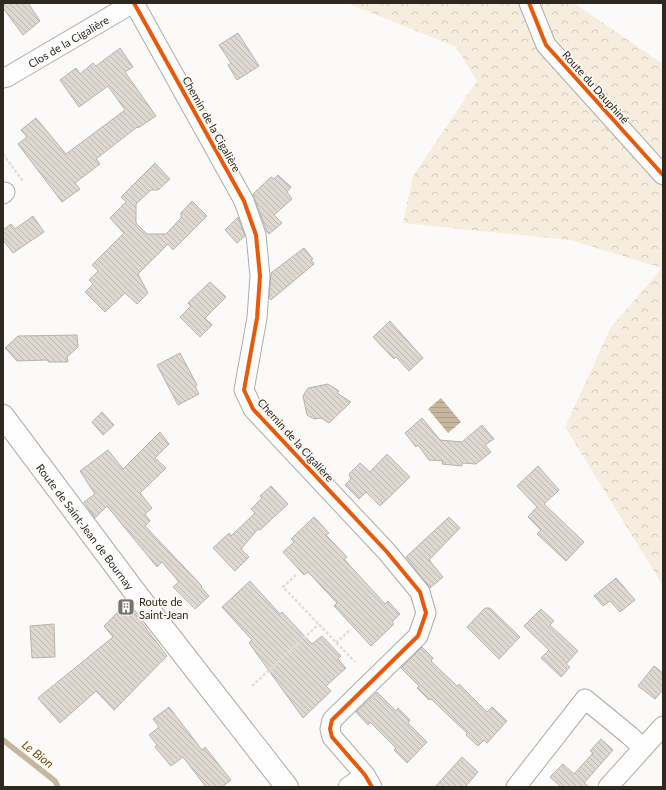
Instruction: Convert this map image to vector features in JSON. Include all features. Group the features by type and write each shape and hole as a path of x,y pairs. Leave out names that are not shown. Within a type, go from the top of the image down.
{"main road":[{"name":"Route de Saint-Jean de Bournay","path":"3,416 138,596 287,787"}],"street":[{"name":"Clos de la Cigalière","path":"3,78 133,3"},
{"name":"Chemin de la Cigalière","path":"133,3 244,201 256,235 260,276 256,318 244,390 253,409 387,552 420,592 426,613 418,636 332,720 330,729 332,737 369,781"},
{"name":"Route du Dauphiné","path":"529,3 546,44 663,175"},
{"path":"516,787 585,699 643,748"},
{"path":"608,787 663,726"},
{"path":"348,787 369,781"}],"path":[{"path":"296,575 283,587 356,662"},
{"path":"252,686 319,624"},
{"path":"336,642 351,629"}],"green space":[{"path":"347,3 574,3 663,64 663,586 565,427 611,327 662,268 570,240 403,223 413,176 477,81 456,47"}],"shaded area":[{"path":"441,398 461,422 448,433 428,409"}],"building":[{"path":"3,3 28,3 40,21 23,35 3,8"},
{"path":"238,33 259,66 237,80 228,65 231,63 219,45"},
{"path":"120,48 133,67 125,72 156,116 138,128 137,127 96,159 100,164 75,183 80,189 62,202 18,144 27,137 21,130 36,118 66,154 125,110 108,86 79,107 60,80 76,68 80,74 93,63 96,66"},
{"path":"155,163 170,179 158,190 151,190 136,204 136,223 147,234 166,234 181,218 181,213 192,201 207,216 173,250 168,244 138,274 148,293 137,304 125,293 105,312 85,292 93,284 89,280 98,271 92,265 124,233 110,218 126,202 121,197"},
{"path":"278,175 291,187 287,192 292,199 274,215 282,223 269,234 253,194 271,177 274,179"},
{"path":"33,216 44,232 13,253 3,240 3,230 11,224 15,229"},
{"path":"238,217 245,236 237,243 225,230"},
{"path":"304,248 313,259 311,260 314,264 271,300 269,298 271,273"},
{"path":"210,282 226,297 205,318 212,325 200,337 180,317 191,306 188,303"},
{"path":"390,321 423,358 409,371 396,357 394,359 373,337"},
{"path":"77,335 78,347 67,357 68,362 49,362 47,360 17,361 5,348 18,336"},
{"path":"180,353 197,385 195,386 199,394 178,405 157,365"},
{"path":"328,384 339,391 337,393 351,402 329,423 321,418 314,419 307,415 303,396 308,388"},
{"path":"102,412 114,425 103,435 92,422"},
{"path":"422,418 440,440 462,442 482,425 494,439 485,445 491,452 476,464 462,463 462,466 442,464 443,461 429,460 418,445 416,447 405,433"},
{"path":"160,432 169,444 155,458 166,468 140,493 152,508 145,514 150,521 145,526 202,586 201,587 209,596 195,609 173,587 179,582 162,562 157,567 107,506 95,518 84,502 95,494 80,471 108,450 123,469"},
{"path":"387,454 410,477 380,506 366,492 359,499 345,485 351,479 349,474 360,463 370,472"},
{"path":"538,466 559,490 544,504 584,542 566,561 537,534 541,530 528,517 537,507 517,486"},
{"path":"271,486 288,504 260,530 258,529 241,549 249,557 235,571 213,548 229,533 231,536 255,513 251,509 262,498 260,496"},
{"path":"314,517 329,533 326,535 347,557 344,559 385,604 388,601 400,614 392,622 394,624 371,646 334,606 337,603 308,572 304,575 283,552 294,542 291,539"},
{"path":"449,517 460,528 429,560 443,577 430,588 406,557"},
{"path":"616,578 635,600 620,612 610,601 603,606 594,596"},
{"path":"250,581 280,614 282,612 312,644 322,636 341,656 338,659 346,668 326,686 331,691 303,718 249,643 252,640 222,607"},
{"path":"127,603 167,656 114,710 96,691 60,723 38,698 113,637 104,626"},
{"path":"485,608 490,608 520,637 499,659 467,627"},
{"path":"541,609 554,621 550,625 578,651 566,664 570,667 561,677 541,658 549,650 524,626"},
{"path":"54,624 55,657 32,658 30,626"},
{"path":"422,647 433,658 431,661 457,686 459,684 487,712 492,707 507,721 487,743 484,740 478,746 466,735 467,733 417,688 419,686 401,668"},
{"path":"654,666 663,673 663,690 655,699 638,686"},
{"path":"377,692 396,711 398,708 410,720 408,723 427,742 407,763 394,750 396,748 370,722 368,725 356,712"},
{"path":"169,707 202,750 205,747 231,780 222,787 206,787 183,757 171,766 155,747 157,745 149,735 159,727 153,719"},
{"path":"601,739 613,750 584,783 589,787 561,787 550,777 563,764 574,774 593,753 590,751"},
{"path":"462,757 478,772 465,787 435,787"}],"waterway":[{"name":"Le Bion","path":"3,740 55,781 58,787"}],"cycle path":[{"path":"134,3 244,201 256,235 260,276 257,318 244,390 253,409 387,552 420,592 426,613 418,636 332,720 330,729 332,737 365,775 372,787"},
{"path":"529,3 546,45 663,175"}],"place":[{"name":"Route de Saint-Jean","path":"126,607"}]}
